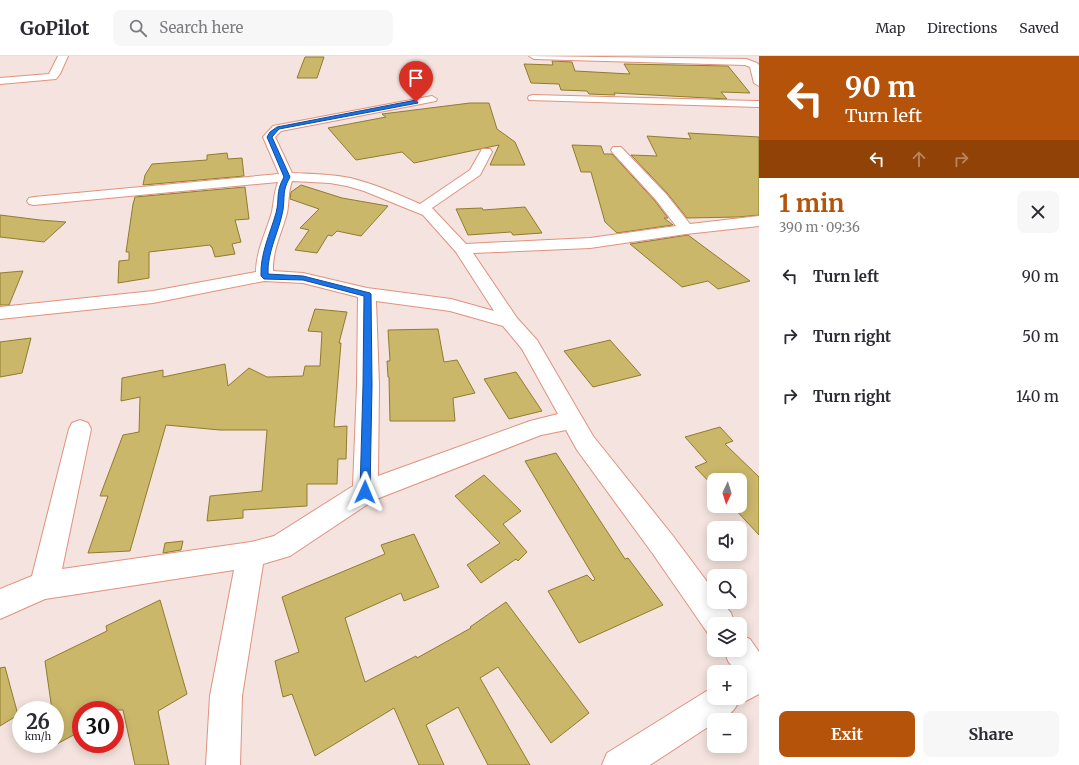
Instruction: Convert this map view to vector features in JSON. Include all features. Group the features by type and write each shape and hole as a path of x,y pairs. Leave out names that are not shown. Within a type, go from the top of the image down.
{"street":[{"path":"0,81 52,77 55,74 63,56"},
{"path":"534,56 746,62 754,65 759,83"},
{"path":"533,98 757,103"},
{"path":"287,177 269,137 277,128 432,99"},
{"path":"618,150 661,197 686,229"},
{"path":"422,209 475,172 486,152"},
{"path":"264,276 264,263 280,211 281,188 287,177"},
{"path":"34,201 287,177 330,179 349,182 369,188 422,209 434,217 462,249 510,322 530,345 585,444 663,545 715,617"},
{"path":"462,249 590,243 759,220"},
{"path":"0,313 153,297 264,276 303,278 367,294 451,305 510,322"},
{"path":"365,492 368,385 367,294"},
{"path":"0,604 44,585 251,555 280,547 365,492 538,427 571,420"},
{"path":"44,585 80,429"},
{"path":"223,765 226,696 251,555"},
{"path":"742,657 752,681"},
{"path":"619,765 713,705"}],"building":[{"path":"305,57 324,57 317,78 297,78"},
{"path":"552,61 572,62 575,71 630,74 624,64 728,66 750,93 721,92 727,99 614,93 615,95 589,94 587,91 561,90 559,84 531,83 524,64 553,65"},
{"path":"470,103 489,103 497,129 515,142 525,165 490,165 499,145 414,163 402,152 356,160 328,128 386,117 382,114"},
{"path":"688,133 759,137 759,215 687,218 667,193 631,155 657,156 647,136 691,139"},
{"path":"572,145 601,146 604,154 612,154 655,201 668,218 664,218 673,225 617,233 605,222 591,172 581,172"},
{"path":"227,153 228,159 242,158 244,176 143,185 145,175 152,164 207,160 207,155"},
{"path":"301,185 342,198 388,206 361,236 337,231 332,236 328,235 317,253 295,250 309,230 300,228 319,209 290,199 291,192"},
{"path":"245,187 249,219 235,220 241,242 232,244 235,254 215,257 210,245 149,252 149,278 118,283 119,261 129,260 129,252 126,252 135,197"},
{"path":"525,207 542,233 513,235 511,232 468,235 456,209 482,208 483,210"},
{"path":"0,215 66,222 44,242 0,237"},
{"path":"688,235 750,281 718,289 708,281 682,287 630,244"},
{"path":"23,271 9,305 0,305 0,273"},
{"path":"315,309 347,312 339,343 341,343 334,427 347,426 346,459 338,459 337,484 307,484 307,506 243,510 243,518 207,521 210,496 262,491 267,430 220,430 166,425 130,551 88,553 108,496 100,496 123,435 139,432 140,397 121,401 122,378 163,370 163,377 225,364 228,386 249,368 267,377 303,376 305,366 320,366 322,332 308,331"},
{"path":"438,329 444,362 457,360 475,393 453,398 455,421 390,421 387,361 390,361 388,330"},
{"path":"31,338 22,373 0,377 0,342"},
{"path":"610,340 641,375 593,387 564,351"},
{"path":"516,372 542,411 509,419 484,379"},
{"path":"720,427 733,441 725,444 759,477 759,535 739,513 747,513 747,473 707,473 707,480 695,467 707,462 685,437"},
{"path":"556,453 625,559 628,558 663,605 579,643 548,591 587,575 593,581 595,579 525,461"},
{"path":"484,475 521,511 503,524 527,552 518,561 516,559 481,583 467,565 500,543 455,496"},
{"path":"414,534 439,587 404,601 401,593 345,618 365,682 416,656 417,658 471,628 470,627 506,602 589,713 551,743 498,667 480,678 530,765 488,765 458,707 426,725 444,765 419,765 394,708 315,756 292,694 283,697 275,661 299,652 282,597 385,554 381,545"},
{"path":"183,541 181,550 163,553 165,543"},
{"path":"160,600 187,694 158,711 169,765 135,765 124,715 124,701 72,701 72,736 64,740 64,701 51,701 45,661 107,631 106,626"},
{"path":"5,667 14,701 12,701 12,719 0,726 0,668"}],"route":[{"path":"365,492 368,385 367,294 303,278 264,276 264,263 280,211 281,188 287,177 269,137 277,128 416,102"}]}
